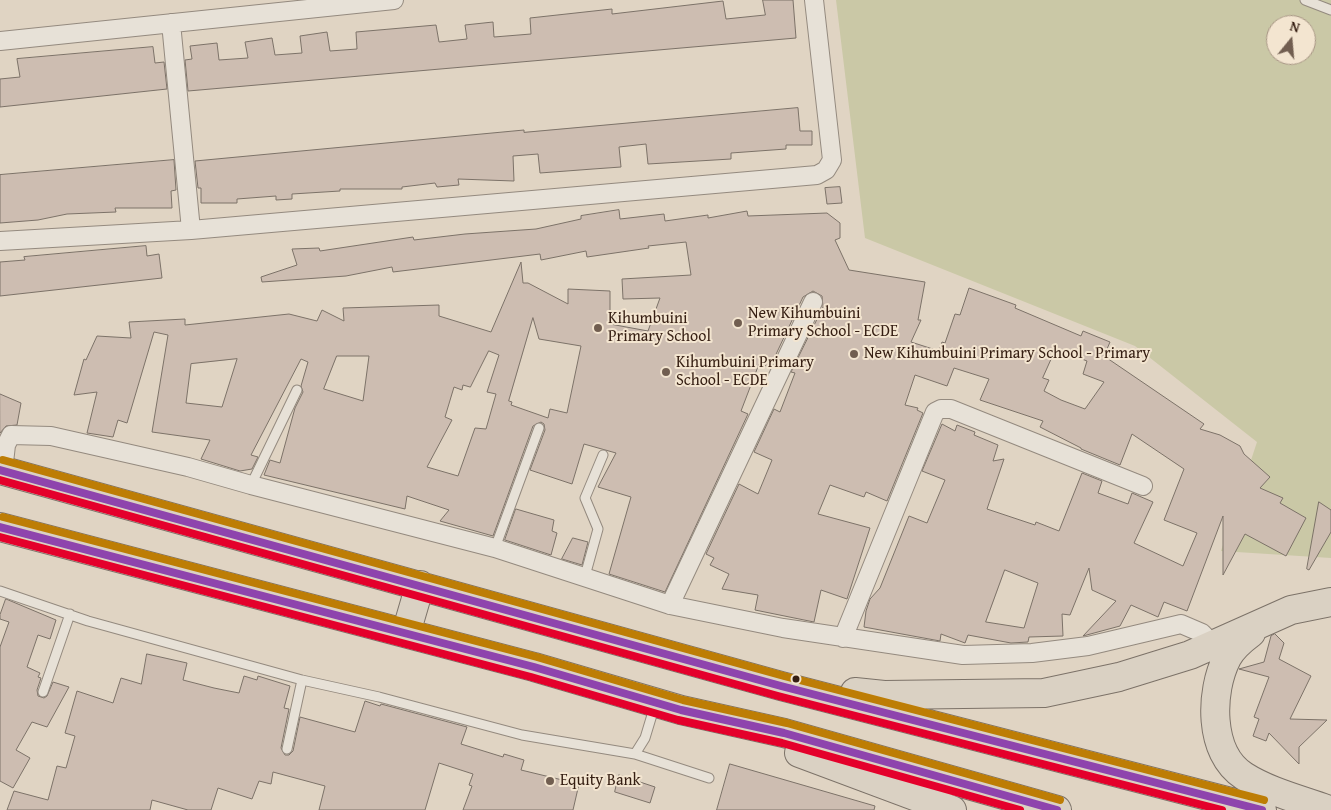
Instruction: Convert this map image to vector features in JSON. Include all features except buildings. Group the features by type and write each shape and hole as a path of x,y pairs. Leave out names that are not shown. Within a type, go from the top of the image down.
{"highway":[{"path":"2,470 781,686 1251,809"},
{"path":"0,527 406,633 669,706 784,733 1057,810"},
{"path":"406,633 420,585"},
{"path":"781,686 884,695 1044,693 1119,677 1190,655 1291,610 1328,603"},
{"path":"1264,623 1244,638 1228,657 1217,687 1214,724 1224,751 1244,776 1329,810"},
{"path":"669,706 952,810"}],"street":[{"path":"0,41 394,0"},
{"path":"0,242 191,230 817,175 826,170 832,160 814,0"},
{"path":"171,23 191,230"},
{"path":"670,605 813,302"},
{"path":"843,638 935,412 941,409 951,409 1143,486"},
{"path":"2,470 6,434 52,436 188,466 251,485 495,548 670,605 843,638 963,655 1032,653 1088,646 1181,624 1202,633 1214,644"}],"lane":[{"path":"1305,0 1331,10"},
{"path":"251,485 297,390"},
{"path":"495,548 539,428"},
{"path":"584,576 598,529 585,498 603,454"},
{"path":"0,591 180,648 302,680 379,696 522,734 635,754 709,778"},
{"path":"43,692 70,614"},
{"path":"287,749 302,680"},
{"path":"635,754 669,706"}],"shaded area":[{"path":"836,0 1331,0 1331,558 1221,551 1257,442 1135,346 865,238"}],"transit line":[{"path":"3,460 784,676 1264,800"},
{"path":"0,470 781,686 1262,810"},
{"path":"0,480 778,696 1222,810"},
{"path":"3,517 537,657 683,700 787,723 1060,800"},
{"path":"0,527 534,667 681,710 784,733 1057,810"},
{"path":"0,537 531,677 678,720 782,743 1020,810"}],"place":[{"name":"New Kihumbuini Primary School - ECDE","path":"738,323"},
{"name":"Kihumbuini Primary School","path":"598,328"},
{"name":"New Kihumbuini Primary School - Primary","path":"854,354"},
{"name":"Kihumbuini Primary School - ECDE","path":"666,372"},
{"name":"Equity Bank","path":"550,781"}]}
